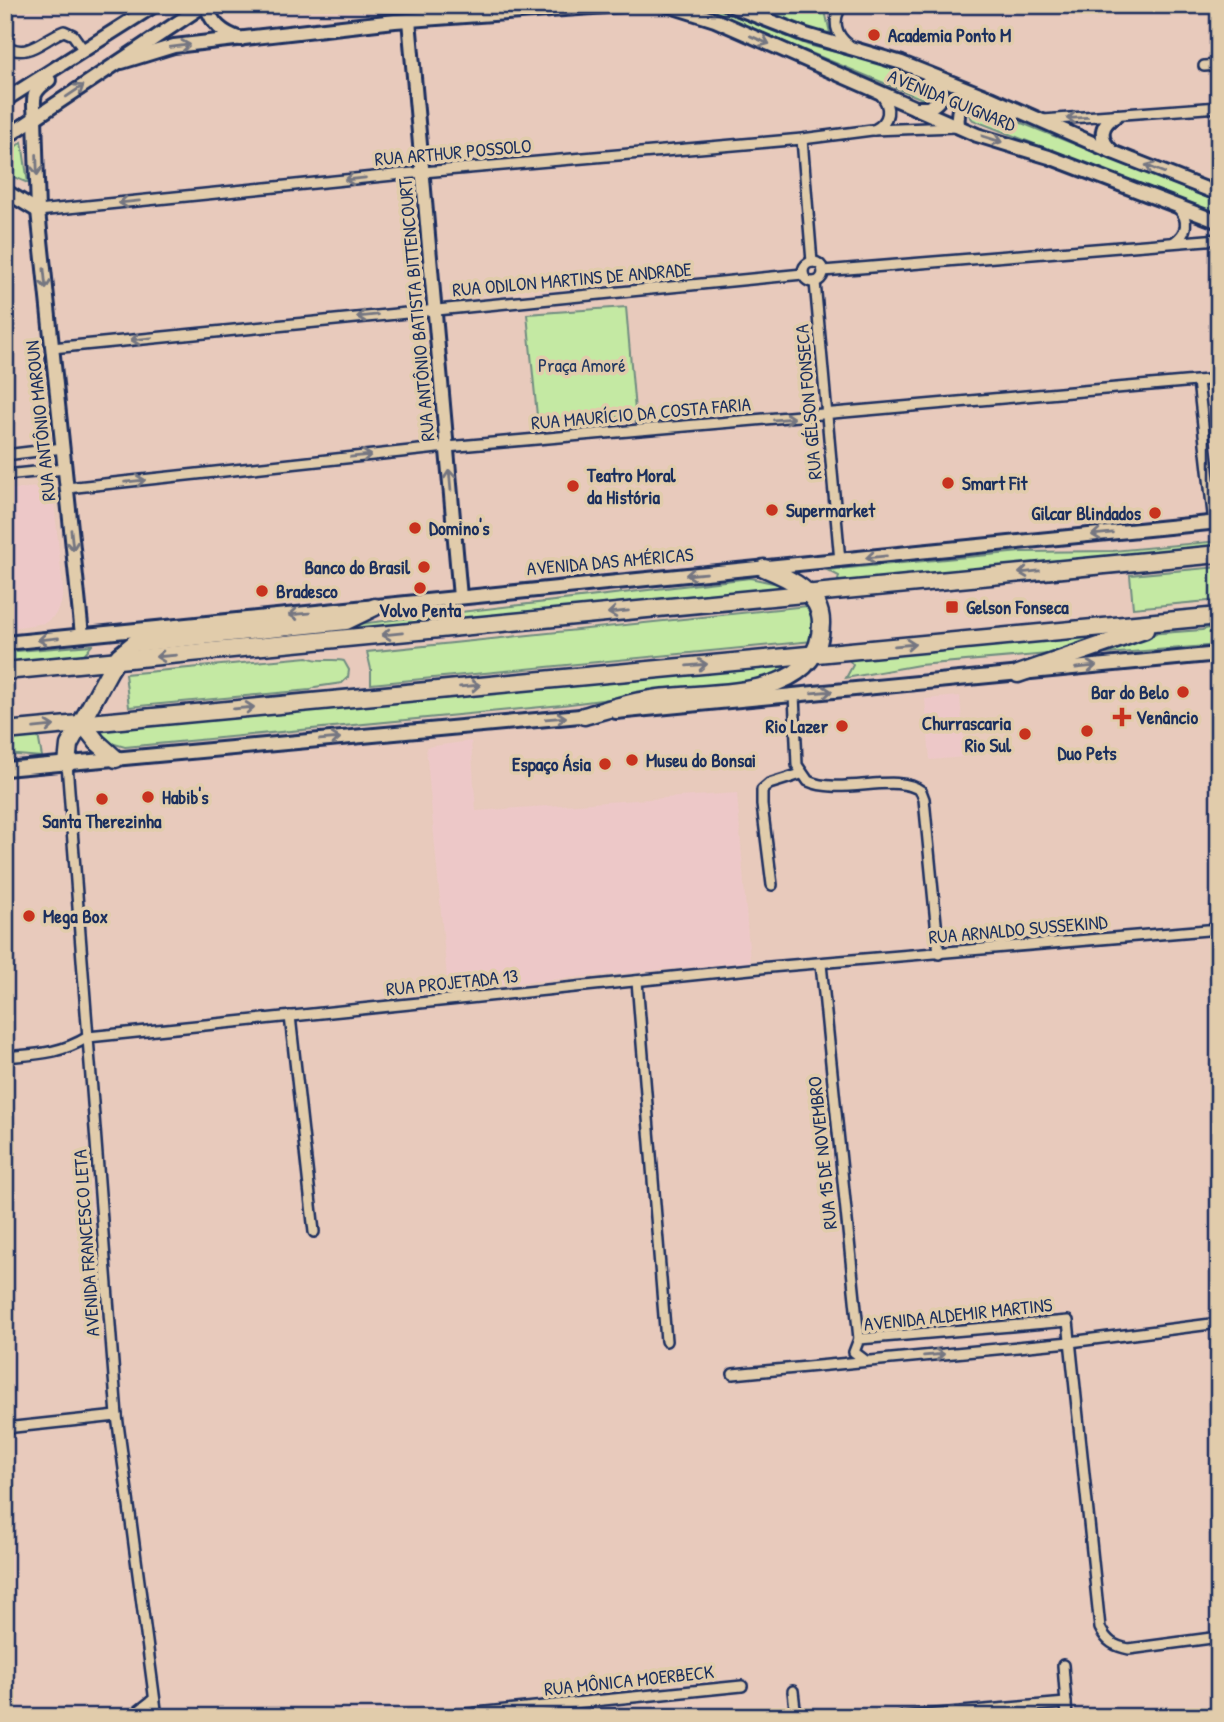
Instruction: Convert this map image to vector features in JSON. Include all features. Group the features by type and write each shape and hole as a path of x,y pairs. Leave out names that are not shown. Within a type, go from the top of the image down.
{"highway":[{"path":"5,671 1219,554"},
{"path":"584,716 651,699 766,688 799,671 813,654 820,634 821,616 816,603 789,578 764,568"},
{"path":"66,764 69,745 115,660 135,643 346,621 375,607"},
{"path":"5,731 1219,616"},
{"path":"1018,674 1170,621"},
{"path":"82,723 97,742 116,759"}],"main road":[{"path":"5,100 155,5"},
{"path":"5,138 205,5 208,14 219,28 241,39"},
{"path":"565,10 580,5"},
{"path":"115,65 174,46 409,20 622,5"},
{"name":"AVENIDA GUIGNARD","path":"671,6 715,20 977,135 1049,157 1219,222"},
{"name":"AVENIDA GUIGNARD","path":"730,6 806,35 902,63 1219,194"},
{"name":"RUA ANTÔNIO MAROUN","path":"82,635 38,211 33,96 36,89 124,29 130,20"},
{"name":"RUA ANTÔNIO BATISTA BITTENCOURT","path":"409,20 460,597"},
{"path":"902,63 906,68 936,82 942,88 940,97 933,106 922,109 912,107"},
{"path":"958,126 958,112 963,102 976,96 990,98"},
{"path":"1115,153 1105,144 1102,131 1109,120 1116,116"},
{"path":"5,191 38,211"},
{"name":"AVENIDA DAS AMÉRICAS","path":"5,643 1216,523"},
{"path":"5,769 1219,654"}],"street":[{"path":"730,6 746,9 791,5"},
{"path":"842,5 837,14 836,28 843,41 857,50"},
{"path":"1200,6 1212,5"},
{"path":"5,45 19,52 26,51 64,31 73,35 83,49"},
{"path":"1204,66 1219,65"},
{"path":"872,130 883,124 889,111 885,99 879,93"},
{"path":"1038,120 1219,107"},
{"name":"RUA ARTHUR POSSOLO","path":"38,211 423,172 802,139 872,130 958,126"},
{"path":"802,139 812,262"},
{"path":"1168,243 1180,238 1186,227 1184,215 1176,206"},
{"path":"823,271 1219,239"},
{"path":"812,262 818,263 823,271 821,278 815,282 807,281 803,268 812,262"},
{"name":"RUA ODILON MARTINS DE ANDRADE","path":"52,348 803,274"},
{"name":"RUA GÉLSON FONSECA","path":"815,282 839,561"},
{"name":"RUA MAURÍCIO DA COSTA FARIA","path":"67,488 447,447 1219,379"},
{"path":"1198,381 1216,523"},
{"path":"5,455 62,448"},
{"path":"10,475 21,466 17,454"},
{"path":"10,475 65,469"},
{"path":"794,694 797,765 808,781 818,786 907,784 921,792 924,799 939,954"},
{"name":"AVENIDA FRANCESCO LETA","path":"66,764 117,1416 157,1717"},
{"path":"772,885 762,790 769,784 801,774"},
{"name":"RUA ARNALDO SUSSEKIND","path":"821,964 1219,929"},
{"name":"RUA PROJETADA 13","path":"5,1057 57,1052 88,1037 821,964"},
{"name":"RUA 15 DE NOVEMBRO","path":"821,964 859,1339"},
{"path":"636,981 666,1341"},
{"path":"290,1016 314,1232"},
{"name":"AVENIDA ALDEMIR MARTINS","path":"866,1361 853,1352 859,1339 1068,1321 1070,1342"},
{"name":"AVENIDA ALDEMIR MARTINS","path":"733,1374 1070,1342 1219,1323"},
{"path":"1070,1342 1100,1628 1106,1640 1116,1647 1129,1649 1219,1637"},
{"path":"5,1428 117,1416"},
{"path":"1062,1665 1067,1717"},
{"name":"RUA MÔNICA MOERBECK","path":"436,1717 742,1686"},
{"path":"793,1691 796,1717"},
{"path":"131,1717 154,1699"},
{"path":"902,1717 996,1713 1066,1703"}],"shaded area":[{"path":"38,487 52,494 54,502 63,590 61,604 55,615 45,623 5,629 5,490"},
{"path":"960,696 965,757 930,760 925,699"},
{"path":"471,741 476,811 737,793 750,962 448,989 426,747"}],"green space":[{"path":"695,5 708,5 808,45 874,62 931,84 935,93 930,100 925,100"},
{"path":"829,6 826,15 830,33 827,36 765,13"},
{"path":"974,104 1219,202 1219,216 973,120 967,113 970,105"},
{"path":"22,142 28,183 5,173 5,154"},
{"name":"Praça Amoré","path":"626,307 636,422 626,416 538,426 527,314"},
{"path":"1219,541 1219,548 837,585 839,576 827,570 1021,552 1113,551"},
{"path":"1219,567 1219,600 1133,608 1130,575"},
{"path":"750,578 778,584 790,590 143,653 160,644 333,627"},
{"path":"807,606 815,628 813,641 371,684 367,652"},
{"path":"1219,625 1219,645 1081,656 1148,634 1202,630"},
{"path":"1120,630 1048,654 919,665 846,678 853,665 845,655"},
{"path":"92,645 80,659 5,665 5,652"},
{"path":"308,657 344,661 349,670 348,677 342,683 310,690 129,707 125,674"},
{"path":"800,660 767,679 562,705 125,747 104,741 98,730"},
{"path":"38,735 42,757 5,754 5,737"}],"place":[{"name":"Academia Ponto M","path":"874,35"},
{"name":"Smart Fit","path":"948,483"},
{"name":"Teatro Moral da História","path":"573,486"},
{"name":"Supermarket","path":"772,510"},
{"name":"Gilcar Blindados","path":"1155,513"},
{"name":"Domino's","path":"415,528"},
{"name":"Banco do Brasil","path":"424,567"},
{"name":"Volvo Penta","path":"420,588"},
{"name":"Bradesco","path":"262,591"},
{"name":"Gelson Fonseca","path":"952,607"},
{"name":"Bar do Belo","path":"1183,692"},
{"name":"Venâncio","path":"1122,717"},
{"name":"Rio Lazer","path":"842,726"},
{"name":"Duo Pets","path":"1087,731"},
{"name":"Churrascaria Rio Sul","path":"1025,734"},
{"name":"Museu do Bonsai","path":"632,760"},
{"name":"Espaço Ásia","path":"605,764"},
{"name":"Habib's","path":"148,797"},
{"name":"Santa Therezinha","path":"102,799"},
{"name":"Mega Box","path":"29,916"}]}
